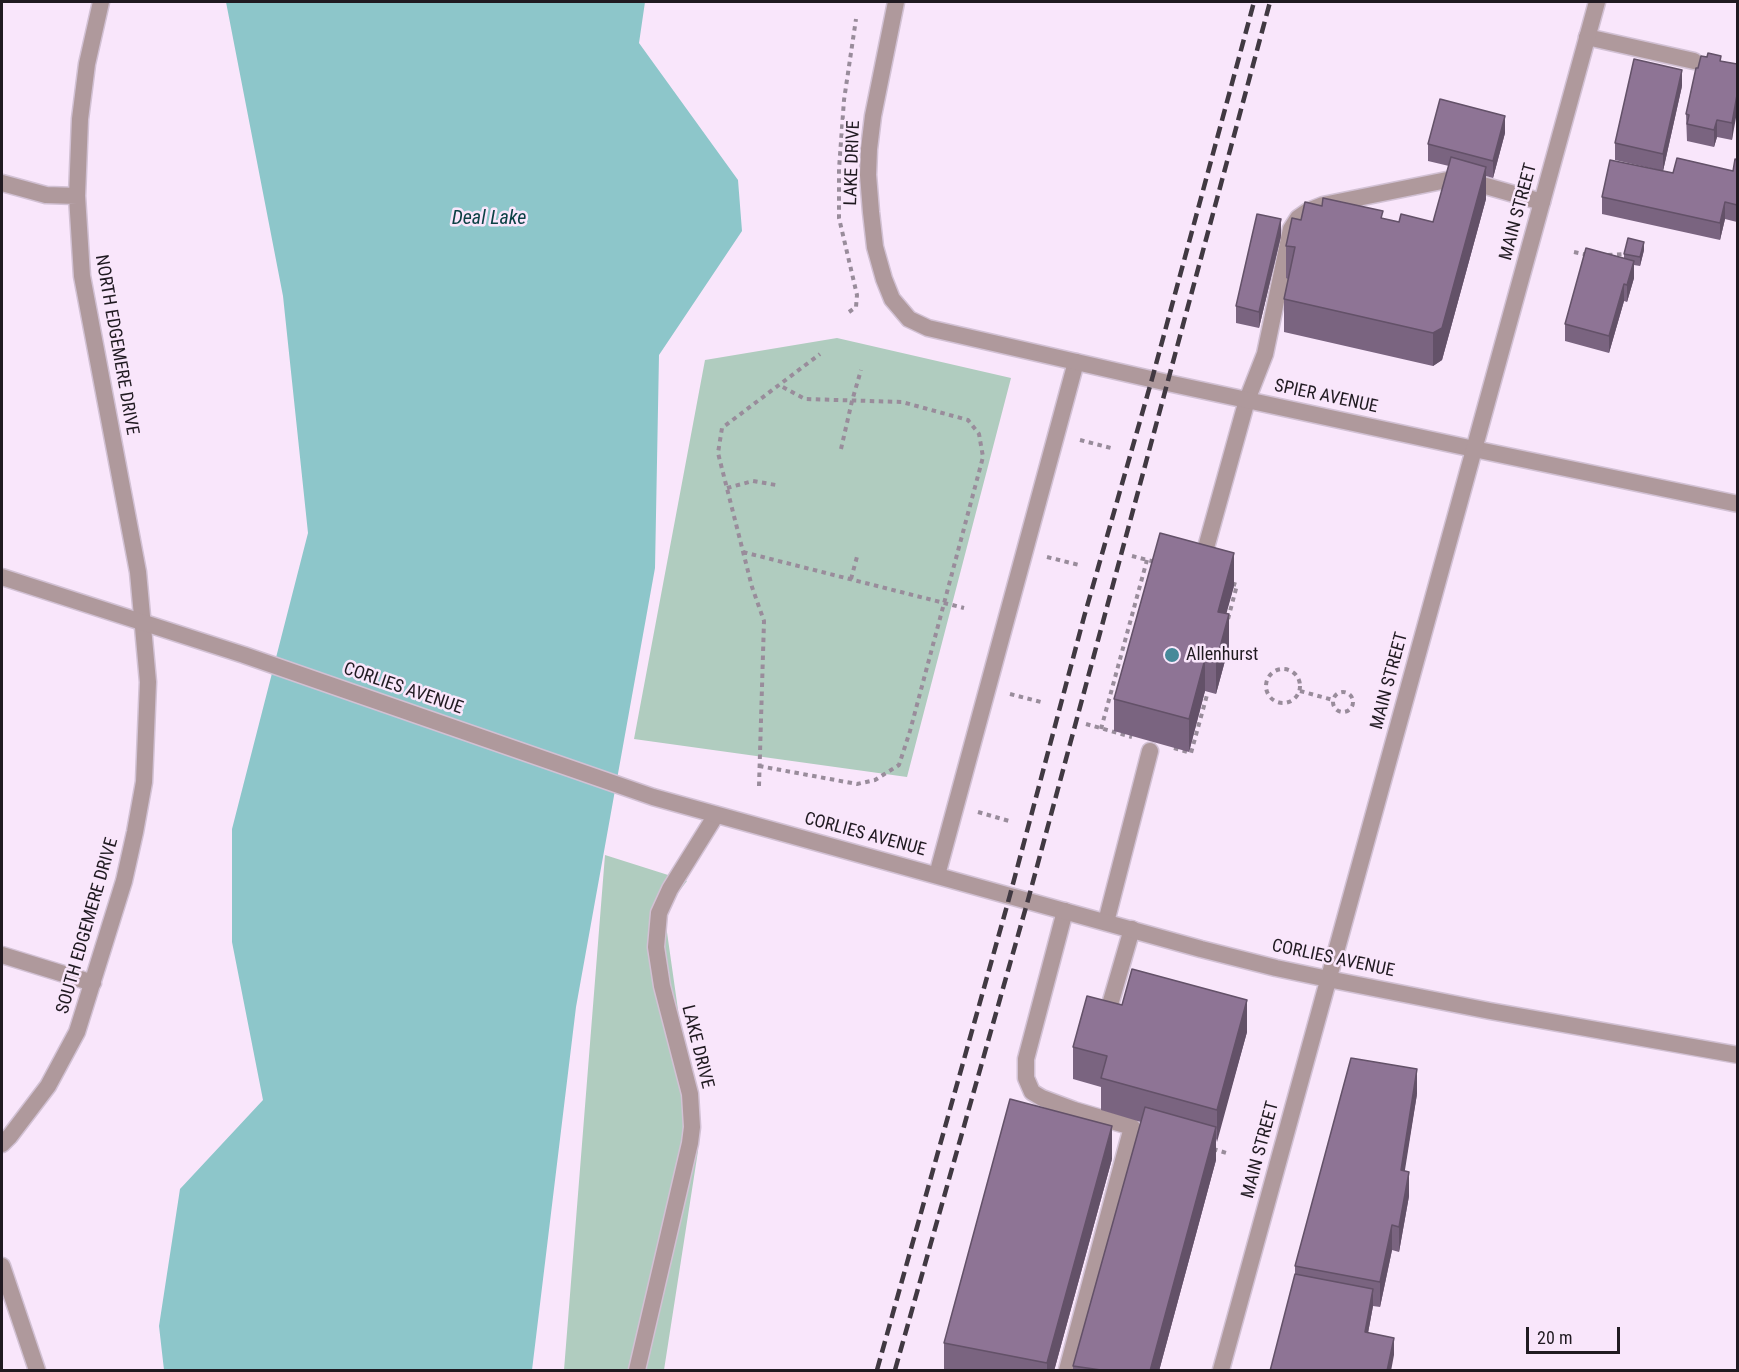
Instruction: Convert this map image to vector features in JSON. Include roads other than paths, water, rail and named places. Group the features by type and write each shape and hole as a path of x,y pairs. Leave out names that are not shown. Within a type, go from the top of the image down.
{"street":[{"name":"NORTH EDGEMERE DRIVE","path":"101,2 87,64 80,119 77,196 82,276 138,572 143,623"},
{"name":"LAKE DRIVE","path":"896,2 873,116 868,175 875,247 884,279 892,299 909,320"},
{"name":"MAIN STREET","path":"1221,1371 1597,2"},
{"path":"1587,37 1694,61"},
{"path":"1202,562 1247,400 1268,346 1291,229 1298,218 1323,205 1447,180 1472,182 1542,202"},
{"path":"2,183 46,195 77,196"},
{"name":"SPIER AVENUE","path":"909,320 928,328 1076,362 1737,504"},
{"path":"937,875 1076,362"},
{"name":"CORLIES AVENUE","path":"2,577 244,655 653,797 1065,911 1276,968 1490,1011 1737,1055"},
{"name":"SOUTH EDGEMERE DRIVE","path":"2,1144 48,1086 77,1032 124,881 144,782 148,682 143,623"},
{"path":"1106,922 1150,751"},
{"name":"LAKE DRIVE","path":"637,1371 692,1127 690,1094 660,976 656,947 659,914 670,889 717,815"},
{"path":"1065,911 1026,1059 1026,1078 1032,1092 1042,1098 1132,1127 1066,1371"},
{"path":"1109,1008 1132,929"},
{"path":"2,955 93,983"},
{"path":"2,1266 37,1371"}],"water":[{"name":"Deal Lake","path":"226,2 645,2 639,43 738,180 742,231 659,355 655,568 576,1007 532,1370 164,1370 159,1326 180,1189 263,1100 232,942 232,829 308,533 283,296"}],"railway":[{"path":"877,1370 1010,895 1084,617 1152,379 1254,2"},
{"path":"895,1370 1028,900 1270,2"}],"place":[{"name":"Allenhurst","path":"1172,655"}]}
